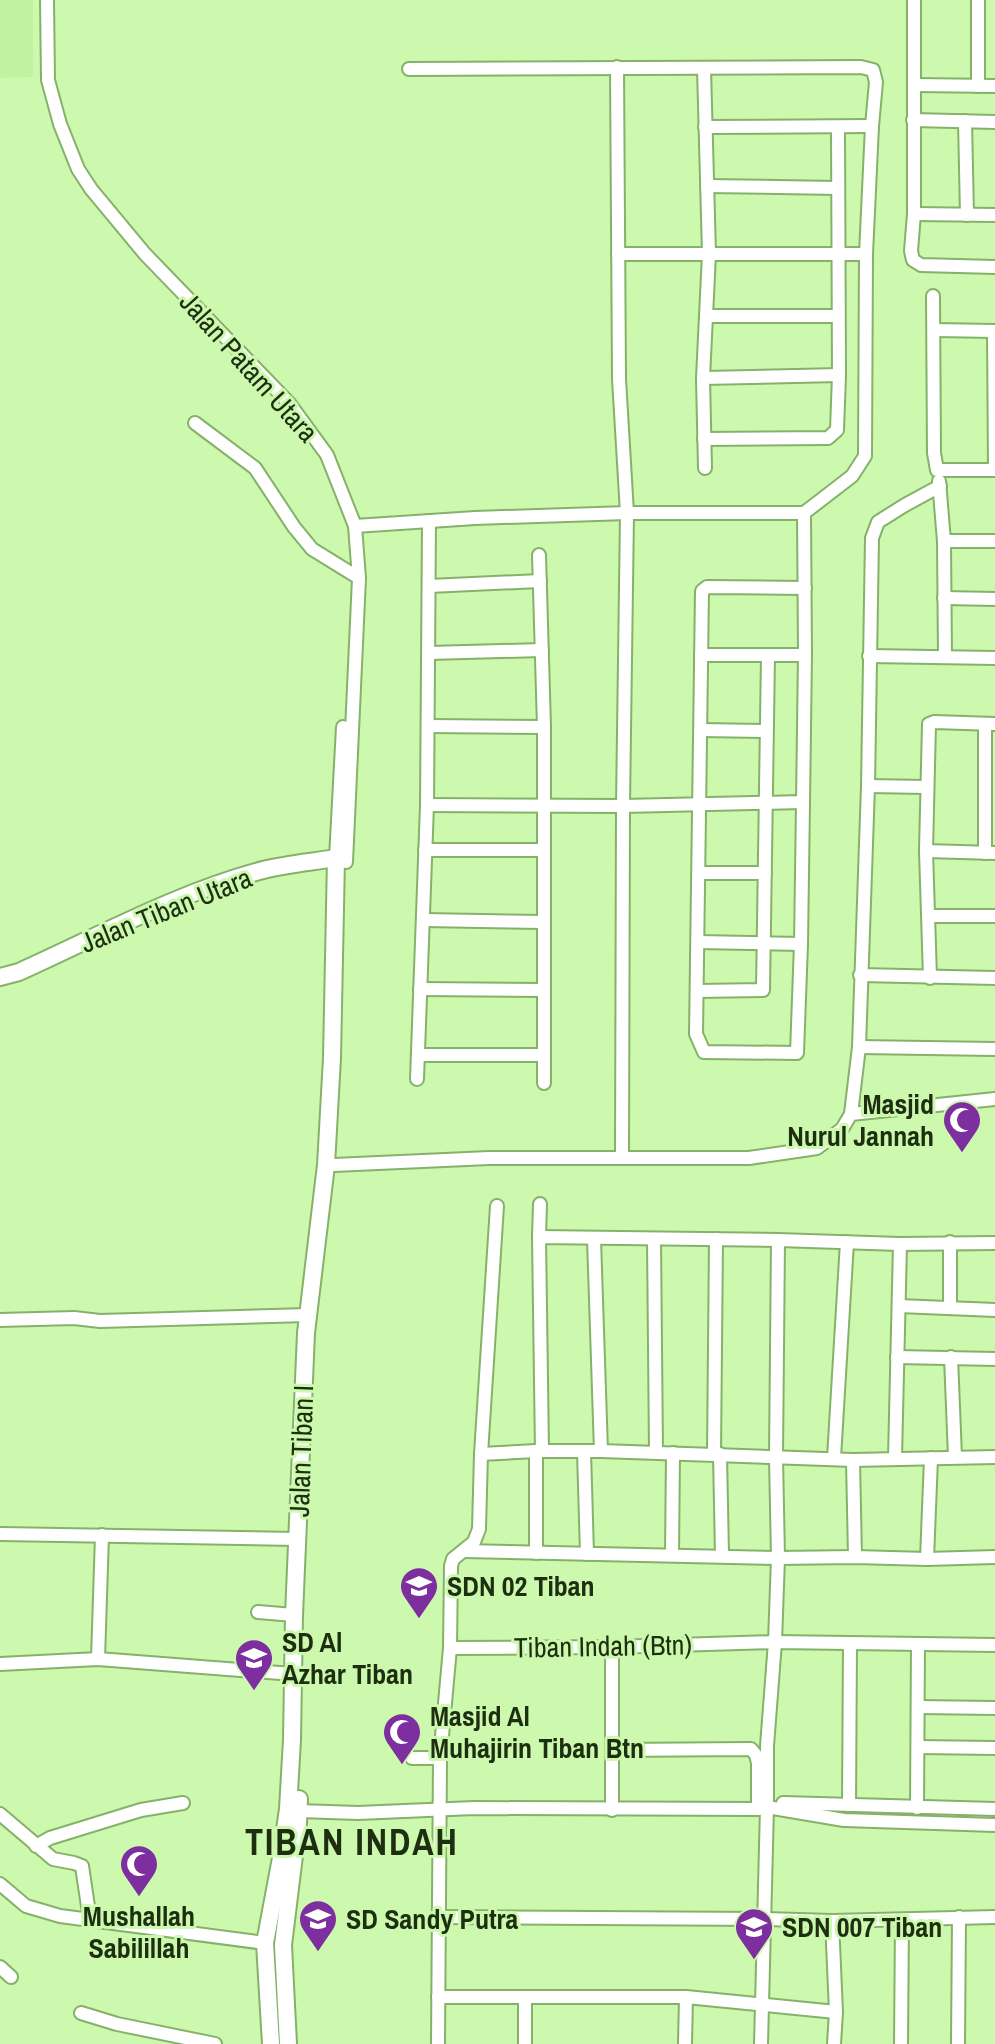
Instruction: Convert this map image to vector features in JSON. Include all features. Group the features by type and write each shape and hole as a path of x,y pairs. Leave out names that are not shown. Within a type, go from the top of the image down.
{"street":[{"name":"Jalan Patam Utara","path":"47,0 48,80 60,124 78,169 145,254 289,403 327,455 355,526 359,578 352,715 343,728 341,860"},
{"path":"914,0 913,260 921,265 995,267"},
{"path":"978,0 978,86"},
{"path":"617,67 619,379 627,513 622,1157"},
{"path":"704,68 709,254 703,378 705,468"},
{"path":"355,526 627,513 804,513 852,476 865,456 866,254 874,73 868,68 409,69"},
{"path":"915,85 995,86"},
{"path":"913,120 995,122"},
{"path":"965,121 967,215"},
{"path":"705,127 872,126"},
{"path":"704,439 828,438 837,430 838,127"},
{"path":"707,186 838,188"},
{"path":"914,214 995,215"},
{"path":"618,254 866,254"},
{"path":"933,296 934,453 944,541 945,657"},
{"path":"707,316 838,316"},
{"path":"935,330 995,331 995,470 937,470"},
{"path":"703,378 839,375"},
{"path":"195,423 255,468 312,549 359,578"},
{"path":"334,1165 480,1159 749,1158 817,1148 842,1129 851,1114 859,1047 872,538 878,522 940,486"},
{"path":"804,513 805,588 805,655 797,1053 704,1052 696,1034 702,591 707,587 805,588"},
{"path":"417,1079 427,805 429,521"},
{"path":"944,541 995,541"},
{"path":"539,555 544,727 544,1083"},
{"path":"429,586 540,581"},
{"path":"944,598 995,599"},
{"path":"429,653 542,650"},
{"path":"701,655 805,655"},
{"path":"697,991 763,990 768,655"},
{"path":"869,656 995,658"},
{"path":"926,851 990,853 990,724 930,722 926,851 930,978"},
{"path":"428,726 544,727"},
{"path":"701,730 766,731"},
{"path":"868,786 927,787"},
{"path":"427,805 623,806 803,802"},
{"path":"425,850 543,850"},
{"name":"Jalan Tiban Utara","path":"0,977 19,972 154,909 208,888 264,870 341,860"},
{"name":"Jalan Tiban I","path":"288,2044 283,1945 299,1811 300,1675 315,1325 334,1165 341,860"},
{"name":"Jalan Tiban I","path":"271,2044 265,1943 288,1809 308,1315 327,1150 341,860"},
{"path":"699,873 765,873"},
{"path":"929,916 995,916"},
{"path":"423,920 544,922"},
{"path":"698,942 801,944"},
{"path":"860,975 995,978"},
{"path":"420,989 544,990"},
{"path":"859,1047 995,1049"},
{"path":"418,1055 544,1055"},
{"path":"851,1114 995,1099"},
{"path":"536,1553 540,1204"},
{"path":"438,2044 440,1758 450,1648 451,1566 453,1559 478,1536 497,1206"},
{"path":"539,1237 995,1243"},
{"path":"594,1239 601,1451"},
{"path":"654,1239 656,1452"},
{"path":"716,1239 717,1454 722,1555"},
{"path":"761,2044 765,1919 764,1806 778,1558 778,1240"},
{"path":"834,1458 847,1242"},
{"path":"950,1242 950,1308"},
{"path":"895,1458 900,1244"},
{"path":"899,1306 995,1310"},
{"path":"0,1320 74,1318 100,1321 308,1315"},
{"path":"897,1357 995,1359"},
{"path":"951,1357 955,1457"},
{"path":"584,1451 587,1554"},
{"path":"481,1454 601,1451 853,1460 995,1457"},
{"path":"672,1555 673,1453"},
{"path":"927,1559 931,1458"},
{"path":"853,1460 855,1557"},
{"path":"0,1534 297,1539"},
{"path":"98,1659 102,1535"},
{"path":"464,1551 778,1558 995,1557"},
{"path":"258,1612 294,1615"},
{"name":"Tiban Indah (Btn)","path":"450,1648 775,1642 995,1645"},
{"path":"849,1805 850,1644"},
{"path":"917,1808 918,1644"},
{"path":"612,1647 612,1810"},
{"path":"0,1664 98,1659 293,1674"},
{"path":"918,1707 995,1708"},
{"path":"918,1747 995,1748"},
{"path":"613,1750 751,1749 758,1763 764,1806"},
{"path":"412,1758 440,1758"},
{"path":"36,1846 50,1838 141,1810 183,1803"},
{"path":"299,1811 358,1813 439,1809 612,1810 849,1805 995,1809"},
{"path":"764,1806 844,1820 995,1825"},
{"path":"0,1814 55,1861 82,1866 90,1920"},
{"path":"0,1884 26,1906 60,1916 283,1945"},
{"path":"438,1917 832,1921 995,1917"},
{"path":"958,2044 959,1917"},
{"path":"901,2044 902,1920"},
{"path":"832,1921 836,2012 834,2044"},
{"path":"0,1967 11,1977"},
{"path":"438,1997 686,1997 836,2012"},
{"path":"525,1997 525,2044"},
{"path":"685,2044 686,1997"},
{"path":"81,2013 117,2024 215,2044"}],"shaded area":[{"path":"0,0 33,0 33,77 0,78"}],"place":[{"name":"Masjid Nurul Jannah","path":"962,1154"},
{"name":"SDN 02 Tiban","path":"419,1620"},
{"name":"SD Al Azhar Tiban","path":"254,1692"},
{"name":"Masjid Al Muhajirin Tiban Btn","path":"402,1766"},
{"name":"Mushallah Sabilillah","path":"139,1898"},
{"name":"SD Sandy Putra","path":"318,1953"},
{"name":"SDN 007 Tiban","path":"754,1961"}],"district":[{"name":"TIBAN INDAH","path":"352,1842"}]}
